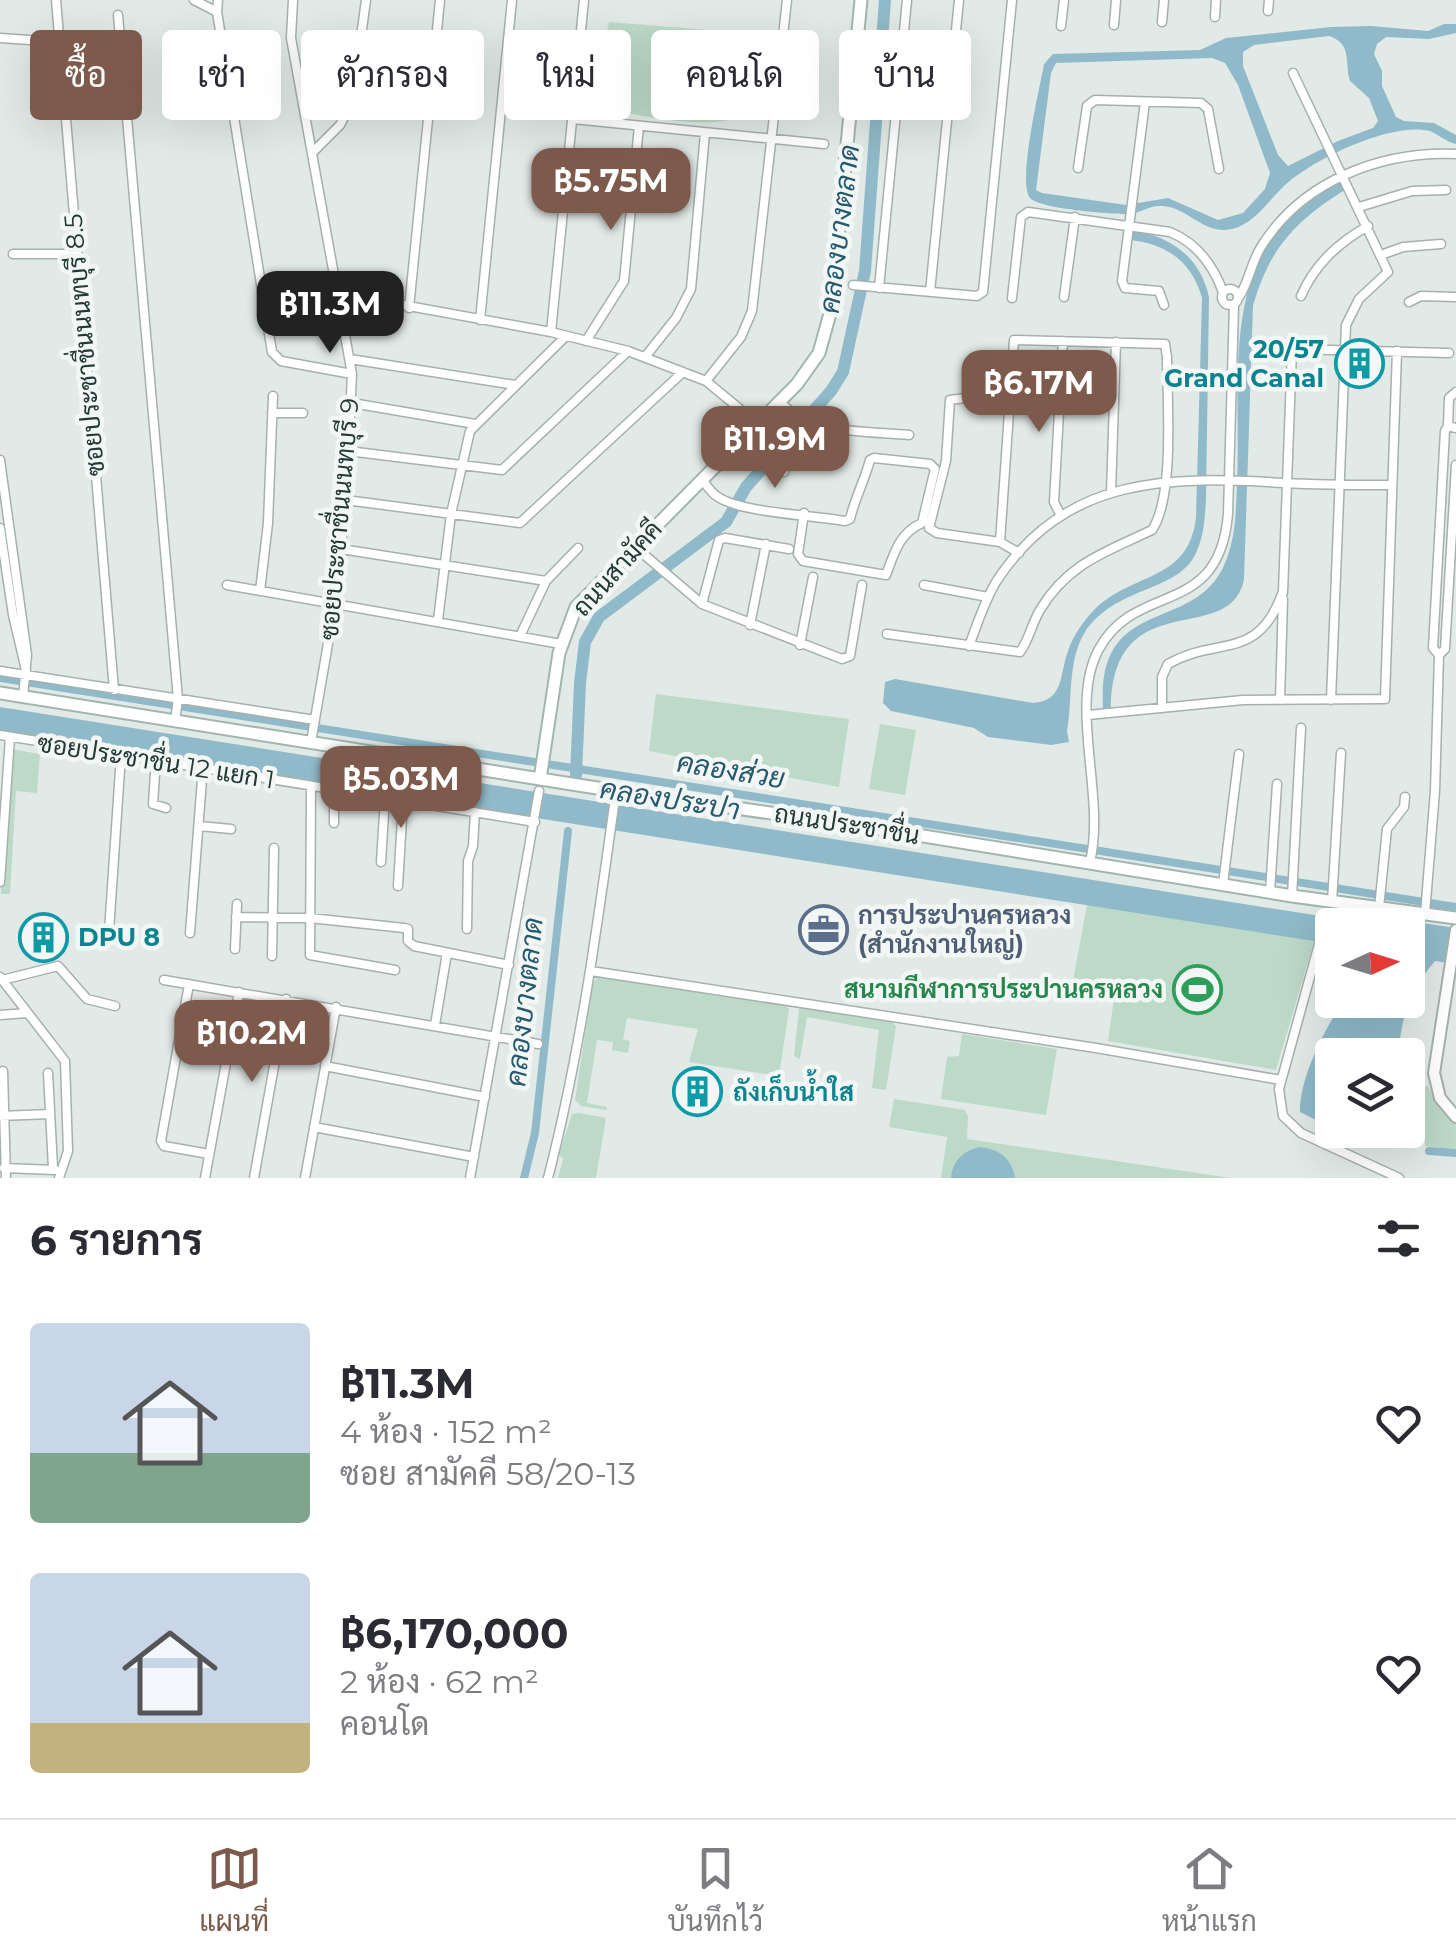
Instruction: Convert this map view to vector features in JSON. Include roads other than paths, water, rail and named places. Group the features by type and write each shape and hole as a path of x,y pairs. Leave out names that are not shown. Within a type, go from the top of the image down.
{"main road":[{"name":"ถนนสามัคคี","path":"540,780 570,617 583,597 808,372 828,331 861,0"},
{"name":"ถนนประชาชื่น","path":"0,693 25,681 110,697 175,717 312,738 616,795 1091,859 1332,898 1380,899 1456,918"}],"street":[{"name":"ซอยประชาชื่นนนทบุรี 8.5","path":"56,0 58,30"},
{"path":"194,0 216,12"},
{"path":"218,0 216,12 272,352 280,362 352,374"},
{"name":"ซอยประชาชื่นนนทบุรี 9","path":"293,0 291,38 352,374 346,500 335,603 312,738"},
{"path":"314,151 340,124 352,102 366,0"},
{"path":"409,308 440,0"},
{"path":"480,320 512,0"},
{"path":"581,30 584,0"},
{"path":"706,382 741,337 752,311 788,0"},
{"path":"874,287 908,0"},
{"path":"930,292 959,0"},
{"path":"853,285 977,296 983,292 1012,0"},
{"path":"1060,26 1064,0"},
{"path":"1114,24 1116,0"},
{"path":"1162,22 1164,0"},
{"path":"1214,17 1216,0"},
{"path":"1268,10 1269,0"},
{"path":"118,15 178,700 175,717"},
{"path":"0,38 30,40"},
{"path":"1294,73 1388,272 1353,307 1346,325 1330,700"},
{"path":"1078,168 1091,101 1204,105 1219,169"},
{"path":"1145,102 1123,286 1159,291 1164,305"},
{"name":"ซอยประชาชื่นนนทบุรี 8.5","path":"65,120 110,697"},
{"path":"551,332 573,120"},
{"path":"582,120 824,144"},
{"path":"586,340 624,280 639,126"},
{"path":"645,357 676,318 690,290 705,133"},
{"path":"1091,859 1096,812 1088,715 1090,670 1108,634 1134,613 1189,590 1215,562 1226,532 1232,480 1236,301 1256,254 1279,222 1306,198 1345,175 1382,160 1456,154"},
{"path":"1359,207 1412,191 1446,190"},
{"path":"1012,298 1013,263 1023,214 1130,220 1170,232 1188,241 1210,264 1224,303 1236,301"},
{"path":"1064,297 1075,217"},
{"path":"1301,296 1312,274 1330,253 1368,226"},
{"path":"1382,255 1403,247 1440,244"},
{"path":"12,254 76,254"},
{"path":"337,293 551,332 645,357 706,382 758,424"},
{"path":"1409,302 1421,296 1456,297"},
{"path":"438,620 460,466 470,431 566,336"},
{"path":"886,634 1020,652 1042,607 1068,576 1100,552 1152,530 1159,519 1166,481 1164,344 1014,340 1000,542"},
{"path":"1061,516 1054,502 1063,340"},
{"path":"1111,492 1116,342"},
{"path":"1280,700 1292,349 1448,353"},
{"path":"348,451 502,470 628,352"},
{"path":"1088,715 1280,700 1380,700 1386,694 1397,352"},
{"path":"350,359 515,385"},
{"path":"346,500 520,524 683,372"},
{"path":"1426,910 1435,791 1438,654 1433,648 1445,431 1452,427 1449,398 1456,392"},
{"path":"260,591 268,524 273,396"},
{"path":"1010,397 980,396 949,403 946,461 929,528 937,533 1000,542 1018,552"},
{"path":"780,402 800,418 830,428 909,435"},
{"path":"352,403 475,424"},
{"path":"272,412 303,413"},
{"path":"742,440 784,472"},
{"path":"0,460 27,655 25,681"},
{"path":"702,479 722,500 742,507 804,513 850,519 870,460 930,464 935,469 922,524 910,529 894,549 886,575 803,561 798,554 804,513"},
{"path":"1438,654 1445,648 1456,465"},
{"path":"970,646 988,597 1018,552 1061,516 1111,492 1142,484 1196,480 1392,485"},
{"path":"1440,518 1452,518"},
{"path":"0,528 25,681"},
{"path":"702,604 719,540 789,549"},
{"path":"750,625 766,544"},
{"path":"520,636 546,582 578,548"},
{"path":"340,549 546,582"},
{"path":"640,552 702,604 842,659 850,656 862,586"},
{"path":"800,645 813,577"},
{"path":"227,585 562,644"},
{"path":"924,585 988,597"},
{"path":"1259,634 1283,592"},
{"path":"1435,606 1447,606"},
{"path":"1162,708 1162,678 1168,664 1259,634 1282,632"},
{"path":"0,671 25,681 126,701 178,700 314,721"},
{"path":"1293,892 1301,728"},
{"path":"0,882 5,736"},
{"name":"ซอยประชาชื่น 12 แยก 1","path":"5,736 535,820"},
{"path":"1332,898 1341,753"},
{"path":"1224,880 1239,754"},
{"path":"121,755 109,929 112,936 127,934"},
{"path":"156,759 153,804 166,808"},
{"path":"190,934 203,767"},
{"path":"470,1178 540,780"},
{"path":"1270,888 1277,784"},
{"path":"311,787 310,950 314,958 395,970"},
{"path":"334,790 334,823"},
{"path":"548,1178 592,972 616,795"},
{"path":"1380,899 1387,829 1404,808 1405,797"},
{"path":"380,862 385,798"},
{"path":"398,886 403,801"},
{"path":"466,929 468,861 474,846 475,812"},
{"path":"199,826 231,829"},
{"path":"272,956 274,848"},
{"path":"235,949 237,904"},
{"path":"236,918 310,918 404,928 410,944 508,965"},
{"path":"1456,930 1434,1073 1440,1098 1456,1116"},
{"path":"435,1025 447,953"},
{"path":"1315,961 1281,1080 1280,1104 1290,1125 1301,1134 1399,1178"},
{"path":"60,1177 68,1150 67,1068 58,1048 1,979 58,966 88,999 115,1006"},
{"path":"592,972 1281,1080"},
{"path":"164,980 538,1044"},
{"path":"188,984 161,1141 164,1146 209,1154"},
{"path":"205,1178 239,992"},
{"path":"254,1178 286,1000"},
{"path":"305,1178 336,1008"},
{"path":"0,1016 27,1012"},
{"path":"325,1066 485,1097"},
{"path":"2,1072 4,1171 52,1168"},
{"path":"48,1073 52,1168 60,1177"},
{"path":"2,1116 50,1114"},
{"path":"314,1127 474,1158"}],"water":[{"path":"1456,24 1456,33 1429,39 1386,37 1377,44 1374,54 1396,117 1434,123 1456,135 1456,144 1430,131 1414,129 1374,137 1296,176 1254,217 1232,229 1213,228 1162,206 1132,214 1106,213 1061,208 1030,198 1026,174 1031,134 1044,64 1053,54 1200,50 1226,38 1331,27 1428,31","holes":["1329,36 1345,49 1350,81 1369,98 1378,121 1373,128 1288,166 1278,155 1243,66 1243,52 1254,45","1212,58 1225,63 1238,85 1270,173 1265,189 1243,213 1218,220 1168,198 1126,205 1036,190 1051,73 1056,63"]},
{"path":"1341,181 1345,190 1298,225 1276,252 1253,306 1244,579 1235,599 1218,611 1151,630 1131,645 1117,669 1111,708 1103,708 1105,671 1115,646 1132,630 1195,599 1213,583 1227,558 1236,511 1239,349 1250,283 1262,253 1280,227 1301,207"},
{"path":"1131,230 1158,237 1181,250 1198,270 1209,297 1206,499 1196,553 1176,575 1113,606 1085,632 1073,668 1069,742 1051,745 988,737 974,728 891,711 883,703 885,682 895,679 1033,703 1051,697 1059,685 1072,640 1093,611 1108,598 1171,565 1191,538 1196,517 1202,298 1184,264 1166,250 1130,240"},
{"path":"0,707 1315,915 1315,941 0,733"},
{"path":"1425,923 1456,928 1456,964 1435,961 1425,974"},
{"path":"1333,1018 1405,1018 1401,1038 1322,1038"},
{"path":"1315,1053 1315,1120 1300,1112"},
{"path":"980,1147 1004,1156 1015,1178 951,1178 960,1157"}],"waterway":[{"name":"คลองบางตลาด","path":"576,775 585,642 599,617 726,522 746,487 831,391 843,372 865,271 885,0"},
{"name":"คลองส่วย","path":"0,678 1456,907"},
{"name":"คลองบางตลาด","path":"524,1178 535,1133 568,831"},
{"path":"1429,1151 1456,1153"}],"place":[{"name":"20/57 Grand Canal","path":"1359,363"},
{"name":"การประปานครหลวง (สำนักงานใหญ่)","path":"823,929"},
{"name":"DPU 8","path":"43,937"},
{"name":"สนามกีฬาการประปานครหลวง","path":"1198,989"},
{"name":"ถังเก็บน้ำใส","path":"698,1092"}],"water label":[{"name":"คลองประปา","path":"670,799"}]}
